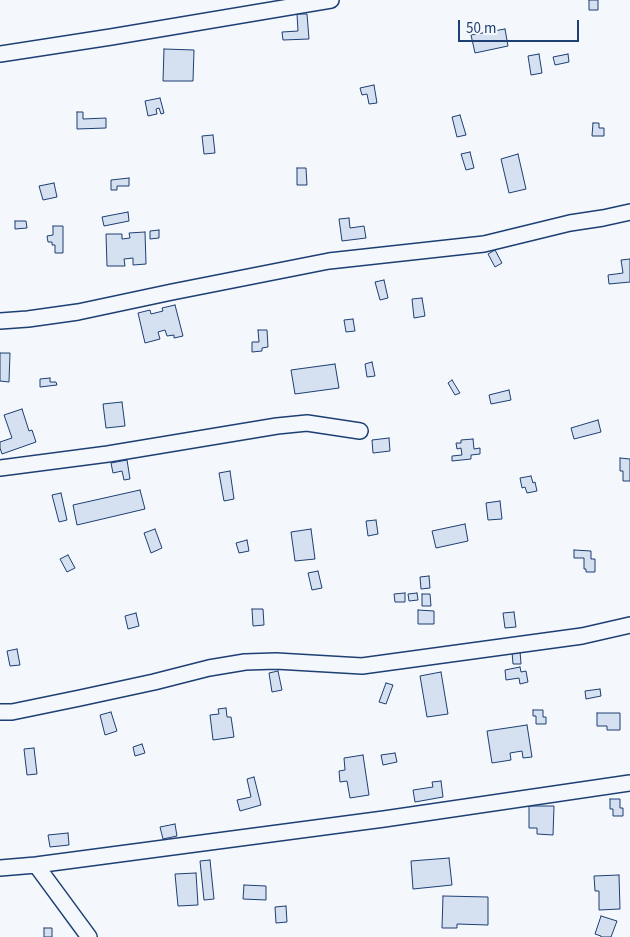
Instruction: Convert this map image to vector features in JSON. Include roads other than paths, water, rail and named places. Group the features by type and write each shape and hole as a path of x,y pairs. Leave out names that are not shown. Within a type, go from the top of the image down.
{"street":[{"path":"0,54 102,39 330,0"},
{"path":"0,321 78,312 329,261 484,244 570,223 630,212"},
{"path":"0,468 108,454 307,423 360,431"},
{"path":"0,712 12,712 245,662 276,661 362,666 582,636 630,625"},
{"path":"0,868 36,865 384,819 630,783"},
{"path":"36,865 89,937"}]}
